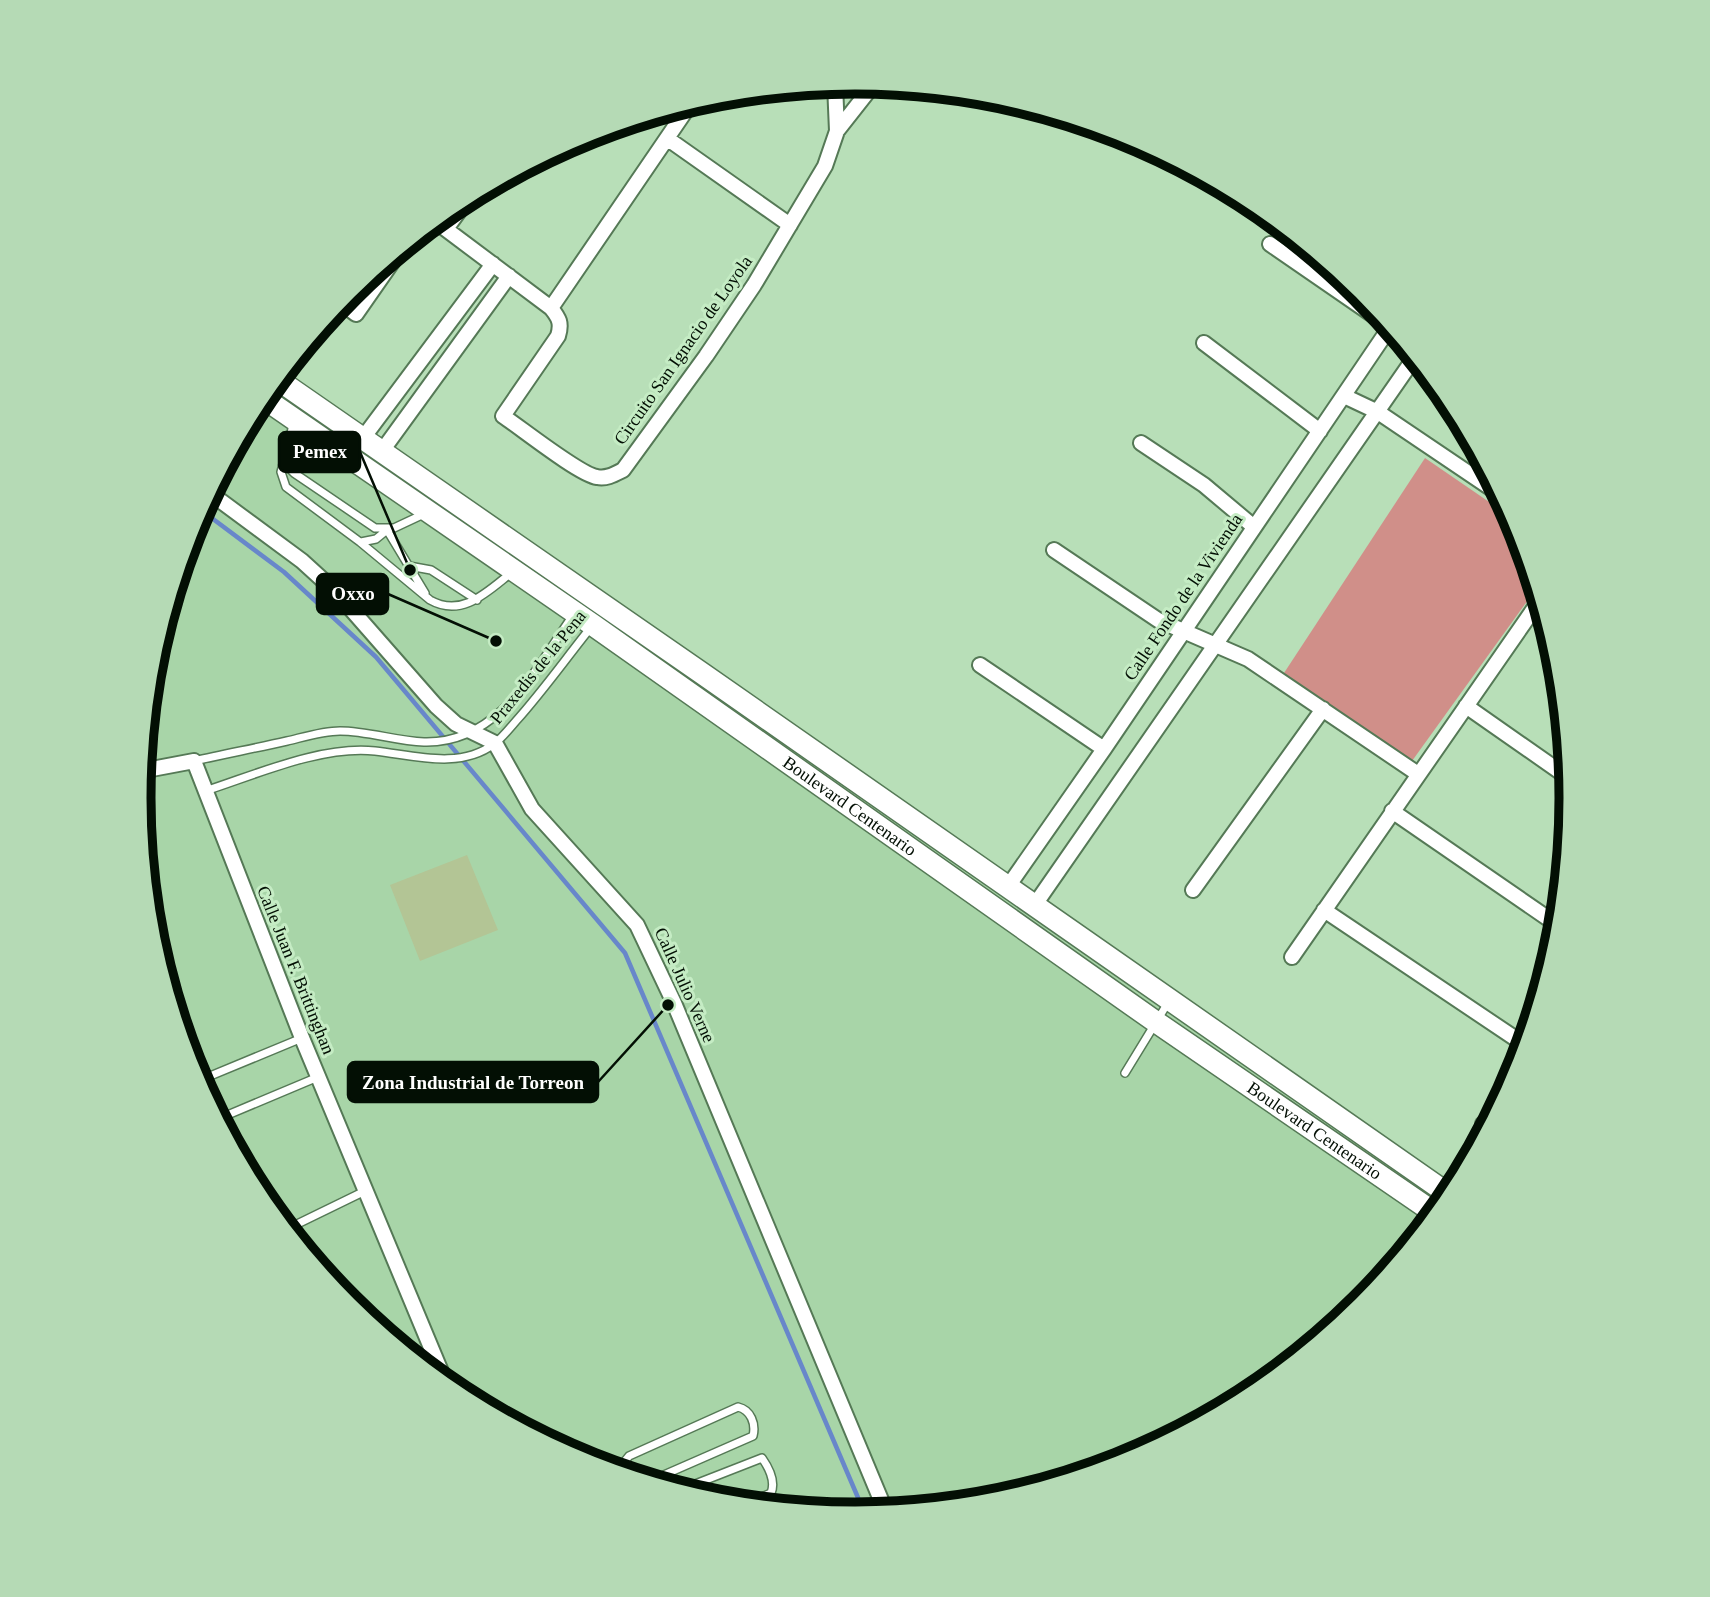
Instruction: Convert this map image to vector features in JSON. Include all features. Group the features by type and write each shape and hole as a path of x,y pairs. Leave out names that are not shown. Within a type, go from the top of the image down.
{"main road":[{"name":"Boulevard Centenario","path":"286,385 589,593 1441,1189"},
{"path":"273,402 314,422 362,452 370,454 382,451"},
{"name":"Boulevard Centenario","path":"272,404 514,570 1156,1022 1427,1208"},
{"path":"858,814 873,793"},
{"path":"920,857 939,857 1013,907 1022,909 1034,906"},
{"path":"1388,1181 1401,1162"}],"street":[{"path":"837,131 866,94"},
{"path":"835,95 837,131"},
{"path":"443,228 551,308 683,116"},
{"name":"Circuito San Ignacio de Loyola","path":"551,308 561,327 558,336 503,416 581,470 596,477 611,476 623,470 754,285 825,166 837,131"},
{"path":"668,139 790,225"},
{"path":"1270,244 1352,300"},
{"path":"363,438 493,264"},
{"path":"382,451 509,276"},
{"path":"349,309 356,314 380,279"},
{"name":"Calle Fondo de la Vivienda","path":"1007,888 1384,334"},
{"path":"1204,343 1320,430"},
{"path":"1034,906 1410,365"},
{"path":"1344,396 1378,412 1479,474"},
{"path":"1141,443 1204,485 1254,527"},
{"path":"218,499 302,561 335,592 436,706 466,735 495,743"},
{"path":"1054,550 1158,620 1248,659 1418,774"},
{"path":"1292,957 1466,706 1535,614"},
{"path":"980,665 1104,749"},
{"path":"1466,706 1558,770"},
{"path":"1193,890 1323,709"},
{"name":"Calle Julio Verne","path":"495,743 532,809 637,925 649,948 882,1501"},
{"path":"152,769 194,761"},
{"name":"Calle Juan F. Brittinghan","path":"194,761 302,1038 439,1366"},
{"path":"1392,811 1548,918"},
{"path":"1324,910 1516,1039"},
{"path":"429,1359 435,1357"}],"lane":[{"path":"294,419 281,472 286,487 360,542 430,600 439,606 461,607 477,600 514,570"},
{"path":"288,446 290,469 299,477 375,528 387,530 430,600"},
{"path":"360,542 376,539 387,530 429,512"},
{"path":"409,566 431,570 477,600"},
{"name":"Praxedis de la Pena","path":"205,791 299,761 345,752 375,751 444,760 473,754 495,743 526,710 584,619 589,593"},
{"name":"Praxedis de la Pena","path":"466,735 495,718 584,619 607,606"},
{"path":"194,761 337,731 422,742 466,735"},
{"path":"1125,1073 1170,1001"},
{"path":"209,1077 302,1038"},
{"path":"227,1115 318,1077"},
{"path":"295,1225 365,1191"},
{"path":"626,1464 629,1456 738,1407 750,1414 755,1428 753,1436 662,1476"},
{"path":"695,1484 762,1458 774,1486 771,1493 764,1496"}],"shaded area":[{"path":"275,400 350,442 1436,1195 1414,1227 1353,1296 1319,1328 1284,1357 1207,1408 1124,1449 1081,1465 1037,1479 947,1496 901,1501 809,1501 718,1489 673,1479 586,1449 544,1430 464,1384 426,1357 391,1328 326,1263 296,1227 245,1150 224,1110 188,1025 165,936 153,845 153,752 165,661 188,572 224,487 245,446"},
{"path":"1425,458 1494,506 1530,598 1412,761 1284,673"}],"building":[{"path":"467,855 498,930 420,961 390,885"}],"waterway":[{"path":"210,517 284,572 376,657 625,953 860,1502"}],"place":[{"name":"Pemex","path":"410,570"},
{"name":"Oxxo","path":"496,641"},
{"name":"Zona Industrial de Torreon","path":"668,1005"}]}
